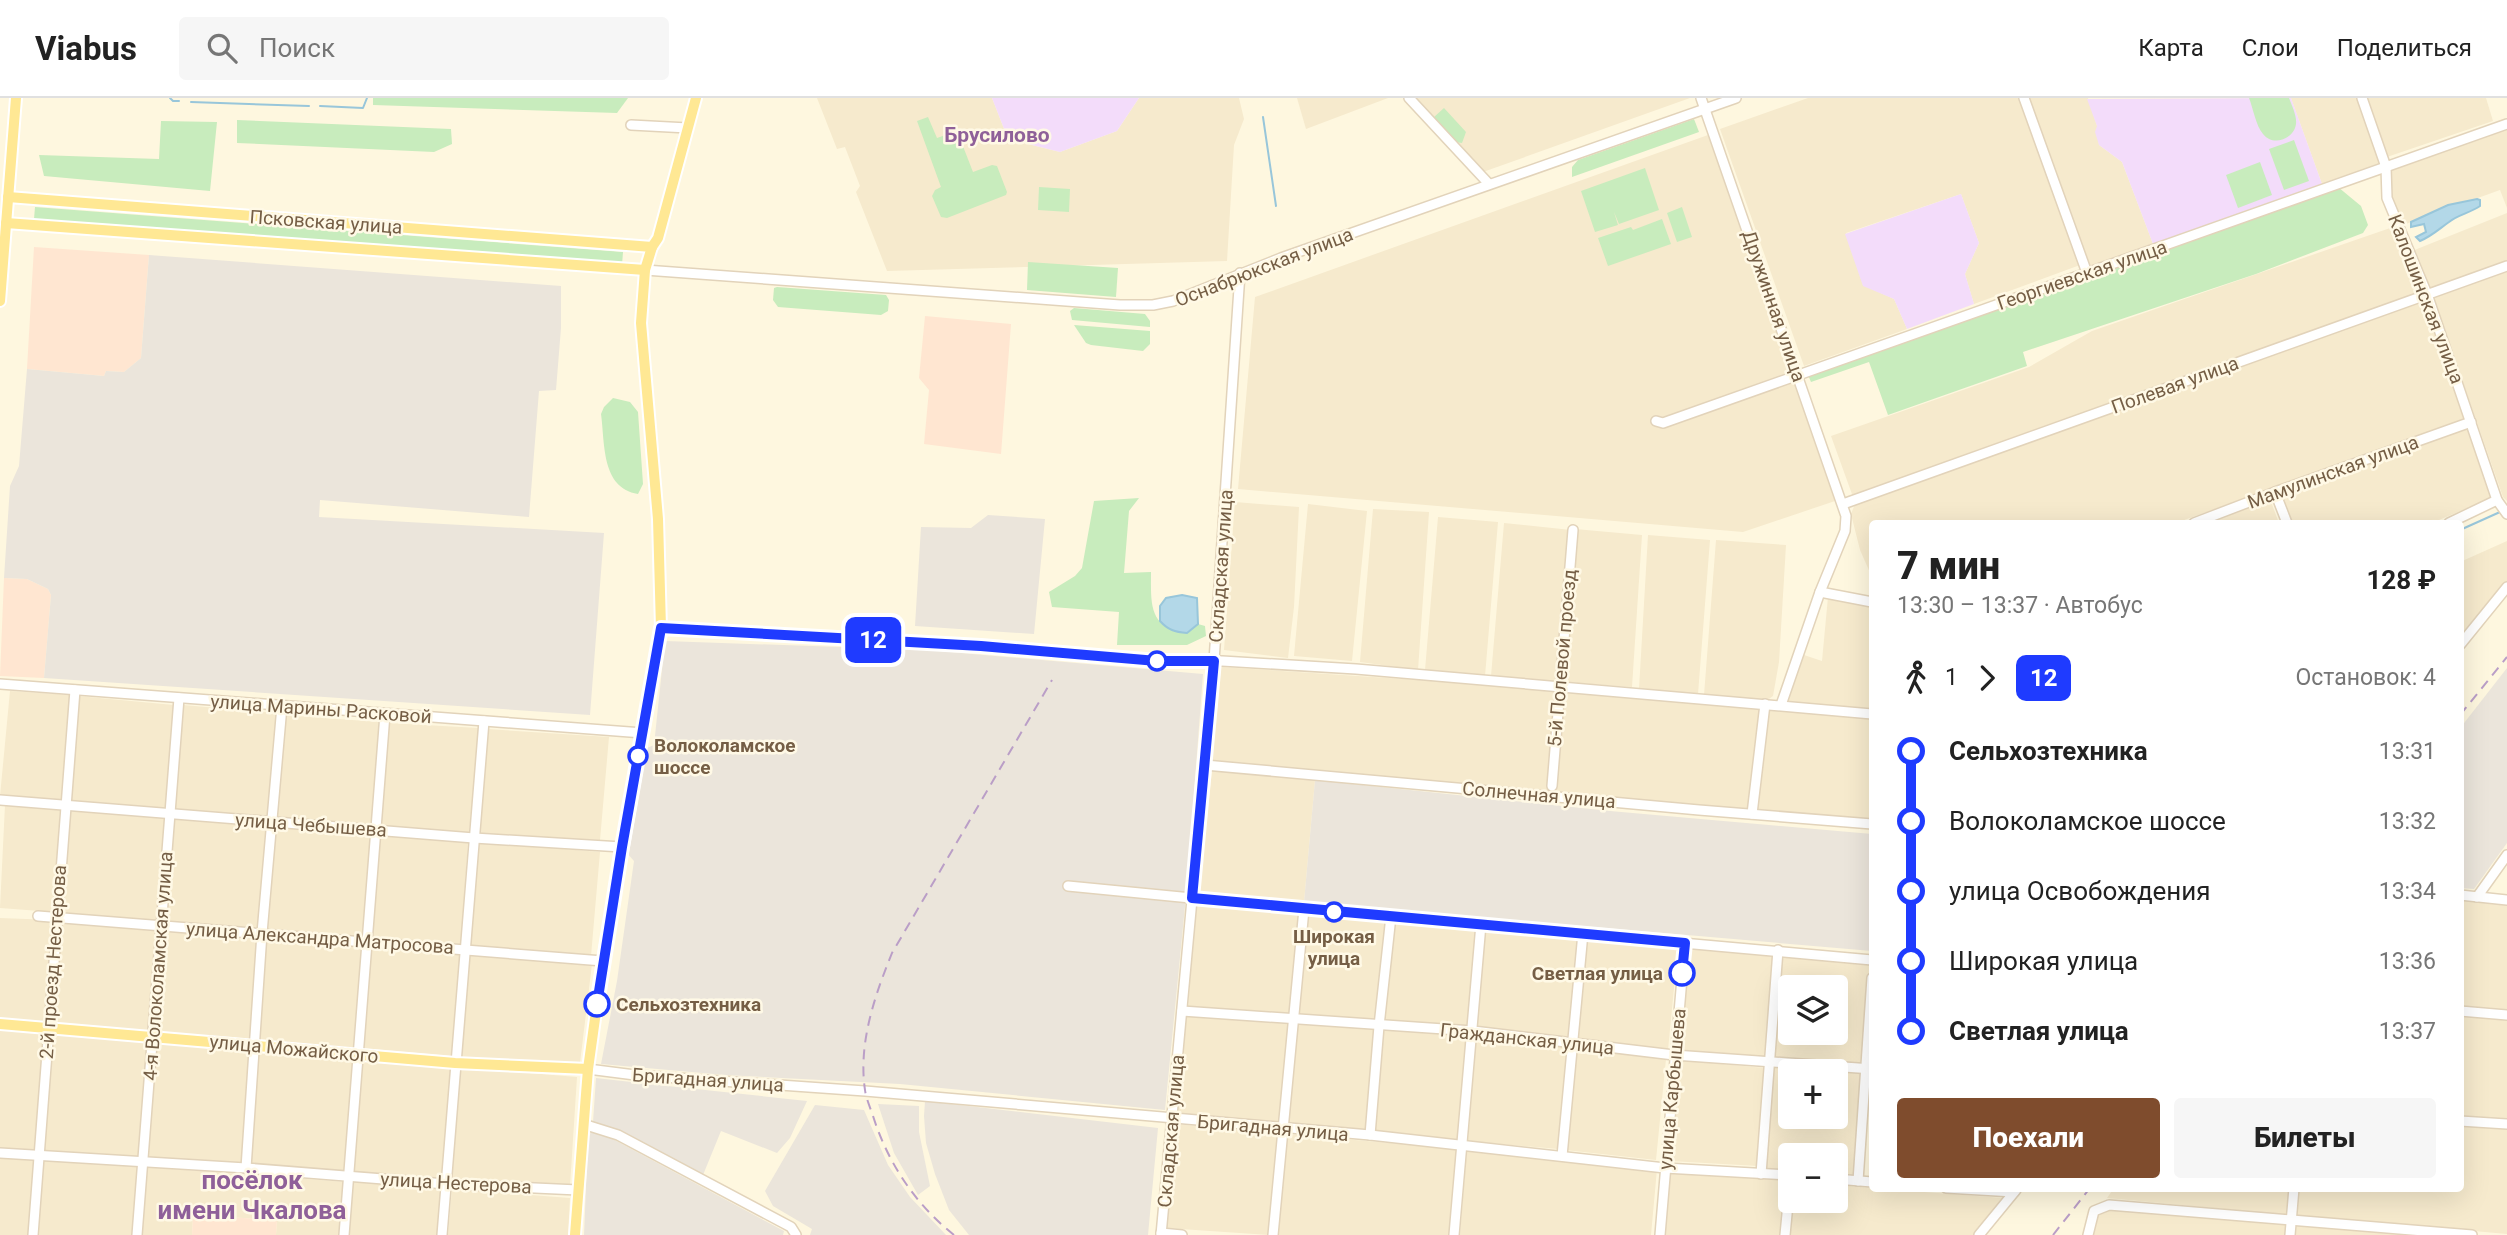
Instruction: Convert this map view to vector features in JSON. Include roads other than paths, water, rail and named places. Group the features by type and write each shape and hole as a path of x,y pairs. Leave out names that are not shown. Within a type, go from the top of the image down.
{"main road":[{"path":"0,301 4,197 16,98"},
{"path":"575,1235 588,1069 603,961 661,628 657,519 641,323 645,270 652,247 658,238 696,98"},
{"name":"Псковская улица","path":"4,197 652,247"},
{"name":"Псковская улица","path":"3,223 645,270"},
{"name":"улица Можайского","path":"0,1024 455,1063 588,1069"}],"street":[{"path":"1409,98 1489,184"},
{"name":"Дружинная улица","path":"1701,98 1843,504"},
{"name":"Оснабрюкская улица","path":"645,270 1144,306 1173,301 1240,273 1736,98"},
{"path":"2024,98 2087,274"},
{"name":"Калошинская улица","path":"2362,98 2386,167 2387,198 2427,294 2502,507"},
{"name":"Георгиевская улица","path":"1656,421 1663,423 2507,124"},
{"path":"631,125 688,128"},
{"name":"Полевая улица","path":"1843,504 2507,266"},
{"name":"Складская улица","path":"1161,1234 1214,661 1240,273"},
{"name":"Мамулинская улица","path":"2202,520 2471,422"},
{"path":"2275,492 2286,520"},
{"path":"1781,705 1820,592 1845,531 1846,516 1843,504"},
{"path":"2459,520 2502,507"},
{"name":"5-й Полевой проезд","path":"1552,786 1573,530"},
{"path":"2464,640 2507,587"},
{"path":"1820,592 1869,601"},
{"path":"661,628 981,646 1157,661 1214,661 1356,669 1869,714"},
{"name":"улица Марины Расковой","path":"0,684 643,733"},
{"name":"2-й проезд Нестерова","path":"33,1235 75,690"},
{"name":"4-я Волоколамская улица","path":"137,1235 179,698"},
{"path":"1752,814 1765,704"},
{"path":"246,1168 262,933 282,706"},
{"path":"344,1235 385,713"},
{"path":"443,1235 484,721"},
{"name":"Солнечная улица","path":"1205,765 1869,824"},
{"name":"улица Чебышева","path":"0,800 474,838 622,847"},
{"path":"2477,897 2507,855"},
{"path":"1068,886 1869,960"},
{"path":"2464,895 2507,901"},
{"path":"1273,1235 1304,909"},
{"name":"улица Александра Матросова","path":"38,916 603,961"},
{"path":"1370,1135 1391,916"},
{"path":"1454,1235 1481,924"},
{"path":"1562,1156 1583,933"},
{"name":"улица Карбышева","path":"1660,1235 1685,943"},
{"path":"1761,1174 1778,950"},
{"name":"Гражданская улица","path":"1182,1011 1473,1031 1674,1055 1869,1068"},
{"path":"2464,1012 2507,1015"},
{"name":"Бригадная улица","path":"588,1069 1370,1135 1665,1168 1778,1175"},
{"path":"1858,1181 1869,1077"},
{"path":"2464,1121 2507,1124"},
{"path":"583,1124 618,1135 791,1227 796,1235"},
{"name":"улица Нестерова","path":"0,1153 446,1184 578,1190"},
{"path":"1848,1180 1869,1182"},
{"path":"1979,1235 2013,1192"},
{"path":"2290,1235 2294,1192"},
{"path":"2088,1235 2094,1211 2109,1205 2472,1235"},
{"path":"1785,1235 1787,1213"},
{"path":"1161,1234 1182,1235"}],"water":[{"path":"2480,200 2480,206 2420,241 2416,237 2426,232 2424,224 2411,227 2411,222 2448,205"},
{"path":"1182,595 1197,598 1198,624 1187,633 1172,630 1160,621 1160,606 1166,598"}],"waterway":[{"path":"170,98 179,101"},
{"path":"320,106 363,108 367,98"},
{"path":"191,102 309,106"},
{"path":"1263,117 1276,206"},
{"path":"2464,528 2500,512"}],"railway":[{"path":"2464,710 2507,657"},
{"path":"954,1235 915,1196 886,1150 866,1093 863,1072 866,1037 874,1002 892,953 1052,680"},
{"path":"2053,1235 2087,1192"}],"place":[{"name":"Волоколамское шоссе","path":"638,756"},
{"name":"Широкая улица","path":"1334,912"},
{"name":"Светлая улица","path":"1682,973"},
{"name":"Сельхозтехника","path":"597,1004"}],"district":[{"name":"Брусилово","path":"997,135"},
{"name":"посёлок имени Чкалова","path":"252,1195"}]}
